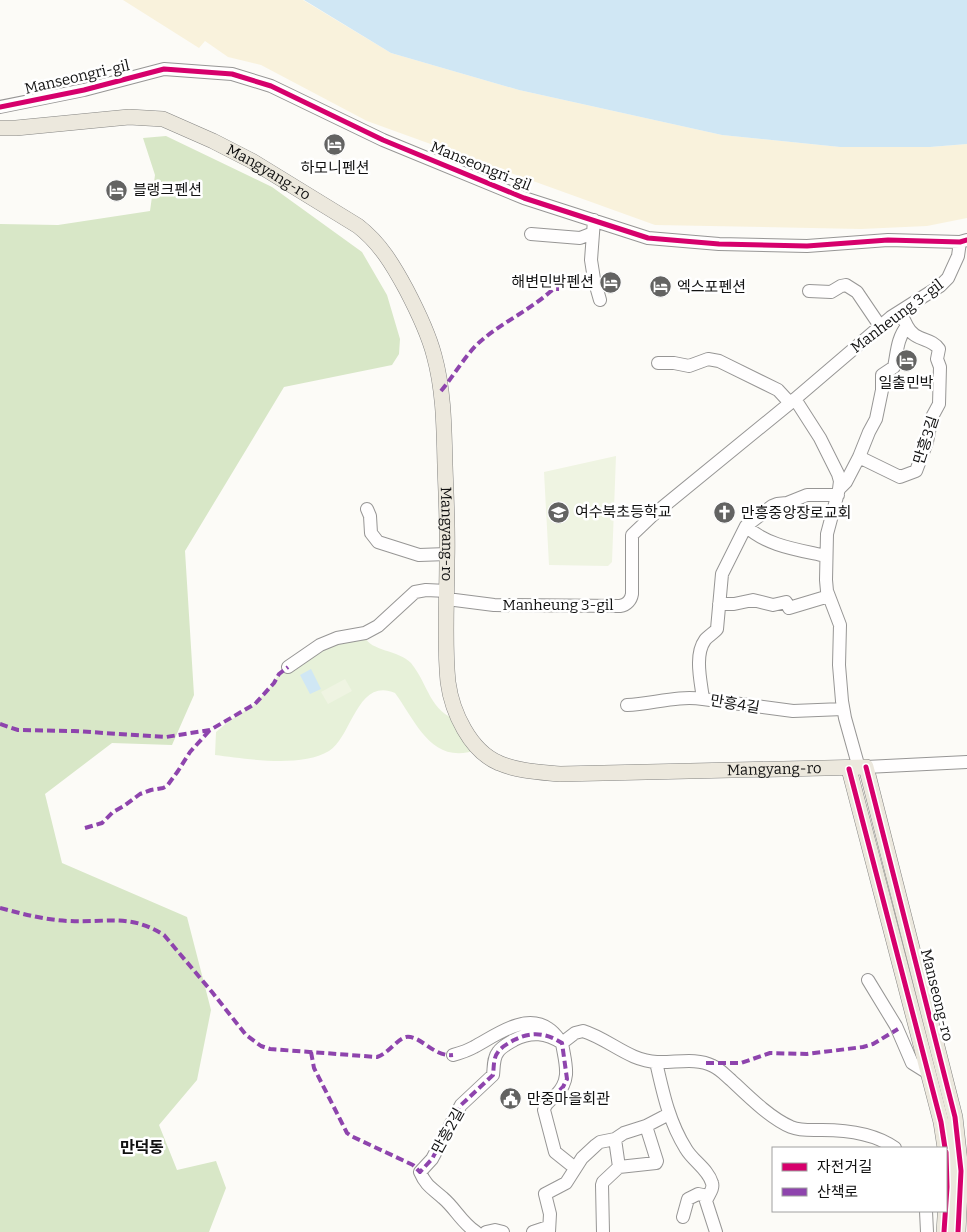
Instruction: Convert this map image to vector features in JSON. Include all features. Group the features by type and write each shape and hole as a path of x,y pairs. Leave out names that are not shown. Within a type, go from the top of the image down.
{"main road":[{"name":"Mangyang-ro","path":"0,128 129,117 163,119 252,161 350,222 373,239 388,258 425,329 438,370 444,423 447,676 450,694 460,720 472,740 486,756 498,763 528,770 560,774 858,768"},
{"name":"Manseong-ro","path":"858,768 941,1122 945,1147"},
{"name":"Manseong-ro","path":"858,768 956,1117 961,1171 958,1232"},
{"path":"944,1232 945,1212"}],"street":[{"name":"Manseongri-gil","path":"0,107 84,90 164,70 232,74 271,86 383,140 524,198 648,238 719,244 807,246 888,240 964,241"},
{"path":"594,220 591,260 600,300"},
{"path":"531,234 580,238 593,233"},
{"name":"Manheung 3-gil","path":"447,595 494,605 620,606 625,604 632,594 632,535 653,515 880,326 940,286 948,278 964,241"},
{"path":"809,291 830,292 846,285 857,292 880,326"},
{"path":"838,492 860,457 876,420 882,390 881,378 882,375 894,367 902,332 907,326 900,312"},
{"name":"만흥3길","path":"860,457 897,477 903,477 916,471 927,442 932,417 939,404 940,367 937,359 939,349 934,343 912,335 907,326"},
{"path":"658,363 674,363 689,366 708,359 720,361 778,390 792,401 820,438 838,474 838,492 828,527 826,580 829,596 838,618 841,632 839,665 843,709 858,768"},
{"name":"만흥4길","path":"838,492 807,495 787,503 777,504 746,526 722,574 717,629 705,639 700,655 703,698 793,711 843,709"},
{"path":"367,509 370,516 371,533 378,542 419,554 447,554"},
{"path":"746,526 759,537 826,556"},
{"path":"288,667 320,645 337,638 365,633 378,626 415,592 426,590 447,595"},
{"path":"719,604 734,604 753,600 773,605 786,602 789,608 829,596"},
{"path":"627,704 647,704 676,698 703,698"},
{"name":"Mangyang-ro","path":"858,768 967,762"},
{"path":"868,980 896,1026 912,1063 928,1073"},
{"path":"453,1055 474,1047 501,1031 526,1024 536,1024 550,1029 562,1043 567,1080 563,1087 545,1105 544,1110 555,1152 575,1168"},
{"path":"562,1043 574,1033 584,1031 634,1057 656,1062 691,1061 710,1064 716,1067 762,1108 790,1126 798,1129 834,1130 863,1134 881,1140 892,1147"},
{"name":"만흥2길","path":"476,1232 466,1224 442,1197 430,1188 420,1172 432,1159 461,1105 494,1075 495,1059 502,1048 520,1038 534,1034 551,1036 562,1043"},
{"path":"656,1062 669,1114 686,1149 700,1164 712,1182 712,1187 706,1201 716,1232"},
{"path":"534,1232 548,1229 550,1214 545,1194 566,1183 582,1158 596,1145 646,1126 669,1114"},
{"path":"603,1232 603,1182 620,1167 656,1163 657,1161 646,1126"},
{"path":"615,1139 620,1167"},
{"path":"683,1217 688,1199 698,1194 708,1196"},
{"path":"926,1212 927,1232"},
{"path":"486,1232 495,1230 503,1232"}],"green space":[{"path":"166,136 272,187 362,252 387,295 400,339 399,354 392,365 284,387 185,551 194,695 172,745 112,743 45,794 62,863 187,917 211,1010 197,1080 159,1125 177,1170 216,1161 226,1188 209,1232 0,1232 0,224 58,225 150,211 155,175 143,138"},
{"path":"616,456 612,562 608,566 549,565 544,472"},
{"path":"365,637 373,645 399,655 411,663 436,704 450,717 460,721 479,749 463,753 449,752 438,747 419,729 395,693 382,690 372,693 363,701 337,744 329,751 317,756 289,761 274,761 215,755 216,732 255,704 274,683 279,674 320,645"},
{"path":"345,679 352,691 328,704 321,692"}],"sand":[{"path":"123,0 303,0 391,53 519,90 722,135 840,147 930,147 967,144 967,218 927,226 861,229 655,225 367,121 261,65 228,57 205,41 199,48"}],"water":[{"path":"304,0 967,0 967,144 930,147 840,147 722,135 519,90 391,53"},
{"path":"311,669 321,689 310,694 300,675"}],"marked path":[{"path":"441,391 471,351 482,340 554,289 559,289"},
{"path":"0,724 18,730 74,731 166,737 210,730 255,704 274,683 279,674 288,667"},
{"path":"85,828 102,823 113,812 140,794 167,786 190,752 210,730"},
{"path":"0,908 51,919 69,921 118,920 129,921 151,928 164,935 246,1035 261,1046 270,1049 377,1057 399,1040 412,1037 439,1053 453,1055"},
{"path":"706,1063 741,1063 770,1053 807,1054 863,1047 873,1044 898,1029"},
{"path":"311,1052 314,1068 347,1133 413,1165 420,1172 432,1159 461,1105 493,1075 494,1060 499,1050 514,1040 527,1035 545,1035 562,1043 567,1079 563,1087 545,1105"}],"cycle path":[{"path":"0,107 84,90 164,69 232,74 271,86 383,140 524,198 648,238 719,244 807,246 888,240 960,242 967,240"},
{"path":"866,767 955,1117 961,1171 958,1232"},
{"path":"849,769 941,1122 945,1147"},
{"path":"944,1232 945,1212"}],"place":[{"name":"하모니펜션","path":"335,145"},
{"name":"블랭크펜션","path":"117,190"},
{"name":"해변민박펜션","path":"610,282"},
{"name":"엑스포펜션","path":"661,287"},
{"name":"일출민박","path":"906,360"},
{"name":"여수북초등학교","path":"559,512"},
{"name":"만흥중앙장로교회","path":"725,513"},
{"name":"만중마을회관","path":"511,1099"}],"district":[{"name":"만덕동","path":"142,1147"}]}
